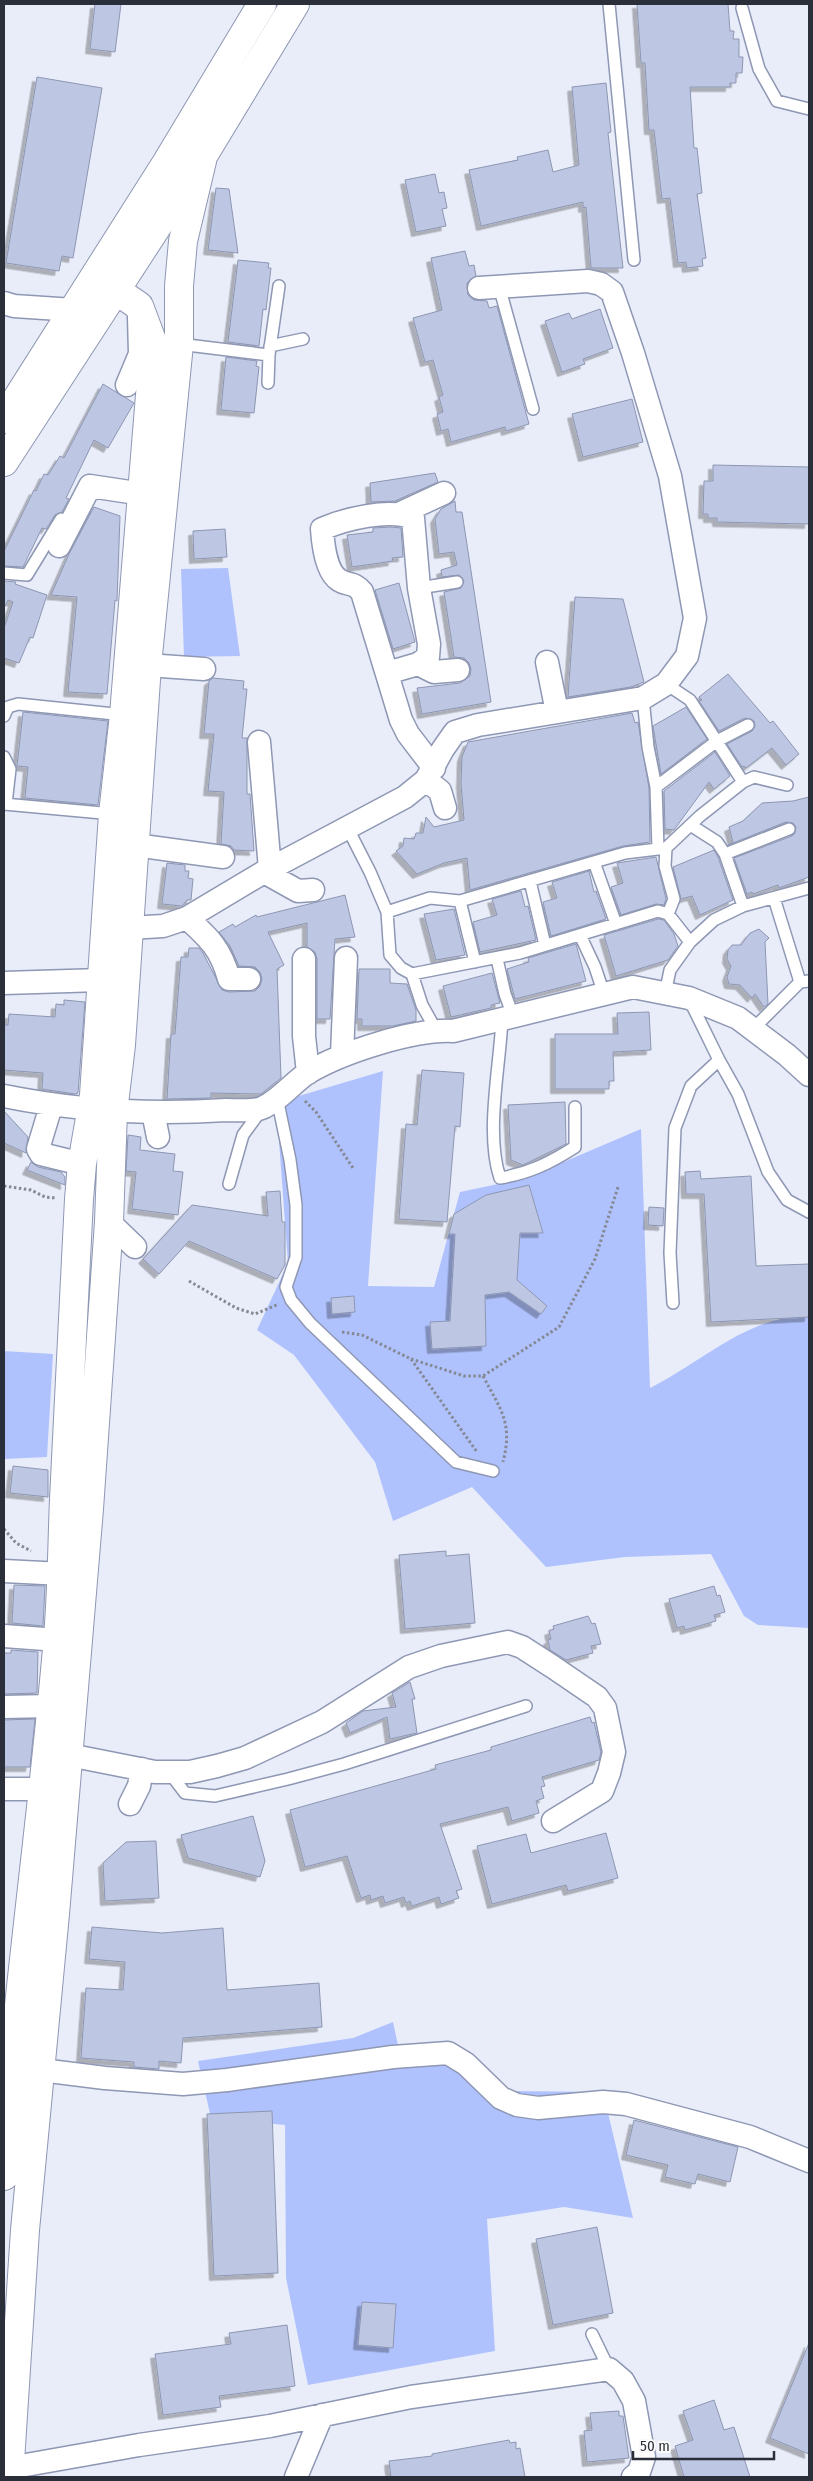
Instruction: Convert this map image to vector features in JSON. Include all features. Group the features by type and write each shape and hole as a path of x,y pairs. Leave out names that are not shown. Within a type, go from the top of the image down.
{"main road":[{"path":"4,419 167,162 262,4"},
{"path":"4,462 203,156 295,4"},
{"path":"4,2176 6,2100 44,1789 58,1640 82,1164 103,1111 121,1045 147,665 180,344 179,286 183,241 203,156"},
{"path":"9,2473 25,2230 69,1755 90,1499 109,1222 103,1111 101,980 113,814 124,715 154,346 139,306 116,291"}],"street":[{"path":"129,928 163,926 187,918 267,870 405,797 430,774 443,749 455,732 478,725 643,698 666,684 687,656 695,618 670,476 633,353 612,292 601,284 588,281 489,287"},
{"path":"4,303 14,306 74,310"},
{"path":"127,385 140,354 139,306"},
{"path":"58,546 90,486 143,494"},
{"path":"444,493 401,513 339,522 322,529 323,546 333,574 340,581 355,584 362,592 401,720 440,791 445,808"},
{"path":"387,673 418,664 428,657 429,644 419,588 413,518 401,513"},
{"path":"547,662 557,712"},
{"path":"418,664 434,672 458,670"},
{"path":"147,665 204,668"},
{"path":"259,742 267,870"},
{"path":"134,845 223,857"},
{"path":"267,870 298,891 313,890"},
{"path":"187,918 214,944 224,962 229,980 249,979"},
{"path":"342,1055 346,958"},
{"path":"287,1090 298,966"},
{"path":"4,983 101,980"},
{"path":"4,1096 50,1106 103,1111 153,1112 287,1090 342,1055 436,1030 453,1031 633,987 689,998 738,1018 809,1075"},
{"path":"50,1106 38,1149 41,1154 82,1164"},
{"path":"153,1112 158,1137"},
{"path":"109,1222 135,1247"},
{"path":"4,1571 63,1568"},
{"path":"4,1636 58,1640"},
{"path":"69,1755 142,1769 169,1772 190,1772 245,1758 322,1722 409,1667 440,1656 508,1642 522,1647 597,1697 605,1708 614,1752 610,1772 602,1791 553,1821"},
{"path":"4,1706 51,1706"},
{"path":"130,1804 139,1786 142,1769"},
{"path":"4,1789 44,1789"},
{"path":"41,2070 105,2078 183,2084 227,2080 393,2057 448,2053 466,2064 501,2098 517,2105 538,2108 603,2102 626,2104 750,2137 809,2161"},
{"path":"6,2100 38,2099"},
{"path":"6,2100 34,2132"},
{"path":"9,2473 139,2446 270,2426 411,2397 609,2369 623,2381 634,2401 644,2456 639,2472 633,2477"},
{"path":"296,2477 322,2415"}],"lane":[{"path":"609,4 634,260"},
{"path":"742,8 759,69 777,101 809,109"},
{"path":"268,383 270,351 279,286"},
{"path":"489,287 533,409"},
{"path":"180,344 270,351 303,339"},
{"path":"4,573 27,575 90,473"},
{"path":"419,588 456,582"},
{"path":"666,684 690,700 743,782"},
{"path":"643,698 648,747 656,787 662,849 674,899 668,914"},
{"path":"4,716 8,706 18,704 124,715"},
{"path":"656,787 717,741 748,725"},
{"path":"5,761 10,769 5,804 113,814"},
{"path":"387,912 430,898 460,901 625,853 662,849 743,782 754,777 787,785"},
{"path":"692,826 717,842 726,854 743,906"},
{"path":"347,827 370,872 387,912 390,955 401,968 412,974 497,959 658,911 668,914 690,942"},
{"path":"726,854 789,830"},
{"path":"594,862 616,924"},
{"path":"530,881 546,945"},
{"path":"665,994 670,970 690,942 714,920 743,906 809,888"},
{"path":"753,1029 804,982 774,898"},
{"path":"460,901 476,962"},
{"path":"580,935 596,968 604,994"},
{"path":"497,959 508,1017 496,1093 494,1160 500,1178 523,1174 553,1161 575,1147 575,1107"},
{"path":"412,974 422,1005 436,1030"},
{"path":"689,998 718,1060 738,1094 768,1172 787,1200 809,1212"},
{"path":"673,1304 670,1253 675,1128 691,1086 718,1060"},
{"path":"229,1184 243,1135 287,1090"},
{"path":"287,1090 290,1160 296,1205 296,1257 286,1286 292,1300 318,1329 456,1462 493,1471"},
{"path":"169,1772 185,1793 215,1796 344,1764 526,1706"},
{"path":"592,2334 609,2369"}],"path":[{"path":"287,1090 316,1112 353,1168"},
{"path":"4,1186 31,1190 45,1197 79,1199"},
{"path":"318,1329 362,1334 410,1359 464,1376 484,1376 558,1327 595,1259 618,1187"},
{"path":"189,1281 236,1308 255,1314 292,1300"},
{"path":"410,1359 470,1444 493,1471 502,1464 508,1440 503,1413 484,1376"},
{"path":"4,1529 16,1543 63,1568"}],"shaded area":[{"path":"228,568 240,656 184,657 181,569"},
{"path":"383,1071 368,1286 434,1287 460,1192 526,1178 641,1129 650,1388 747,1331 767,1323 788,1318 809,1317 809,1628 758,1625 744,1616 711,1554 625,1557 546,1567 472,1487 393,1521 375,1462 294,1355 257,1330 288,1263 277,1114 282,1101"},
{"path":"4,1351 53,1354 47,1457 4,1459"},
{"path":"393,2022 399,2050 445,2042 455,2044 510,2091 603,2092 633,2218 564,2207 487,2219 495,2351 308,2385 286,2278 285,2125 211,2118 198,2061 353,2038"}],"building":[{"path":"95,4 121,4 115,52 90,49"},
{"path":"637,4 728,4 730,31 734,31 733,39 739,39 739,57 743,57 742,73 736,73 736,83 730,83 730,87 690,87 694,148 697,148 702,193 697,194 706,258 702,259 703,266 687,268 686,262 678,263 670,198 662,199 654,130 649,130 645,63 641,63"},
{"path":"37,77 102,88 73,258 62,256 59,271 6,263"},
{"path":"606,83 611,132 608,133 623,268 591,268 586,207 583,208 583,202 481,226 469,170 518,160 517,157 548,150 553,172 579,165 572,87"},
{"path":"435,174 439,193 444,192 447,208 442,209 446,226 416,232 405,180"},
{"path":"216,188 229,189 238,253 208,250"},
{"path":"465,251 469,266 474,265 476,276 467,283 468,295 474,300 487,301 489,308 497,306 529,424 506,431 505,427 451,442 448,429 441,431 437,414 443,412 439,397 443,395 433,360 425,362 413,318 442,310 431,258"},
{"path":"238,260 269,263 268,268 271,268 266,310 263,309 259,346 228,342"},
{"path":"600,309 613,348 583,359 585,364 562,372 545,321 569,313 572,319"},
{"path":"226,357 257,361 256,366 259,367 254,413 221,410"},
{"path":"103,384 134,403 108,448 94,440 66,498 69,499 62,512 55,515 46,529 42,528 23,567 4,566 4,551 34,490 36,491 44,474 48,475 60,456 64,458"},
{"path":"632,399 643,442 583,457 572,414"},
{"path":"713,465 809,467 809,524 717,522 717,518 708,518 708,514 703,514 704,481 713,481"},
{"path":"435,473 438,482 395,501 371,502 370,483"},
{"path":"455,501 456,512 462,512 491,702 422,714 417,688 460,683 470,676 471,669 469,663 464,658 454,657 444,592 461,588 464,581 459,575 442,577 441,570 457,565 454,552 439,554 435,519 441,509"},
{"path":"94,507 120,516 117,601 115,600 107,694 68,692 77,597 51,595 69,554"},
{"path":"373,528 401,528 403,557 392,558 393,561 352,567 347,535 373,532"},
{"path":"225,529 227,557 194,559 193,531"},
{"path":"4,581 16,582 15,584 47,595 33,638 30,637 19,663 4,658 4,628 13,602 8,600 4,608"},
{"path":"399,583 415,642 393,649 375,590"},
{"path":"575,597 623,599 644,682 631,687 568,697"},
{"path":"728,674 770,723 773,721 799,754 786,765 772,748 746,768 742,767 727,744 752,731 755,726 754,721 745,718 719,731 699,701 702,700 699,697"},
{"path":"213,678 244,681 243,689 247,689 242,738 247,738 247,794 250,794 254,851 234,850 231,846 221,844 224,792 208,791 214,734 204,734 209,681"},
{"path":"686,707 707,739 661,774 653,726"},
{"path":"23,712 108,721 98,805 25,798 28,767 17,766"},
{"path":"632,713 635,723 638,722 649,788 650,842 623,846 470,890 467,858 444,863 417,874 396,851 403,846 404,838 414,839 416,833 423,833 426,817 434,827 464,820 461,783 462,757 468,742"},
{"path":"715,752 730,776 714,789 709,782 674,830 665,829 664,791"},
{"path":"809,797 809,877 779,888 778,885 753,894 752,892 747,894 734,858 792,836 795,833 796,827 793,823 786,822 728,845 733,842 729,827 743,821 762,803 793,801"},
{"path":"714,850 733,900 700,915 692,896 681,899 673,867"},
{"path":"656,857 666,899 664,905 656,904 621,915 611,887 623,883 617,863"},
{"path":"167,863 185,865 185,871 189,871 188,878 193,879 191,900 187,900 182,906 162,904"},
{"path":"589,871 594,892 596,891 606,919 551,936 543,902 557,898 552,882"},
{"path":"521,891 525,907 528,906 536,940 480,952 473,922 497,915 492,899"},
{"path":"345,895 355,937 335,939 330,1019 317,1019 317,959 315,952 307,947 307,923 268,932 284,965 277,969 281,1078 261,1094 211,1093 211,1098 167,1099 171,1034 175,1034 181,957 188,957 189,948 199,948 222,990 229,992 255,991 260,986 262,979 260,972 255,967 239,966 230,946 219,932 233,924 235,927 256,915 257,917"},
{"path":"454,909 465,955 436,960 424,914"},
{"path":"658,919 664,920 674,934 678,946 668,960 616,976 604,935"},
{"path":"759,929 769,938 765,942 768,1004 764,1007 755,994 752,998 740,985 729,984 727,977 731,966 727,959 728,950 732,945 741,945 750,933"},
{"path":"576,944 586,981 515,999 507,969 529,962 528,958"},
{"path":"359,969 390,969 390,983 407,984 416,1010 416,1021 393,1026 362,1026 362,1019 357,1019"},
{"path":"492,973 500,1003 491,1005 491,1008 451,1017 443,986"},
{"path":"64,1000 85,1002 78,1093 75,1094 42,1089 43,1073 4,1070 4,1025 8,1025 9,1014 55,1017 56,1004 64,1005"},
{"path":"649,1012 651,1050 613,1052 614,1081 609,1081 609,1089 555,1089 555,1034 618,1034 617,1013"},
{"path":"422,1070 464,1073 460,1127 455,1126 447,1222 399,1219 406,1124 417,1125"},
{"path":"565,1102 566,1144 523,1165 511,1160 508,1105"},
{"path":"4,1111 28,1137 26,1153 4,1143"},
{"path":"128,1135 141,1137 140,1150 175,1154 173,1171 183,1172 178,1215 132,1209 136,1172 126,1171"},
{"path":"31,1162 38,1167 61,1172 65,1177 65,1185 27,1170"},
{"path":"700,1171 701,1179 751,1176 756,1266 809,1264 809,1317 711,1322 704,1194 686,1194 685,1172"},
{"path":"529,1185 543,1233 520,1233 517,1280 547,1306 541,1314 509,1292 485,1295 486,1346 432,1349 430,1322 450,1321 455,1234 449,1234 454,1214 486,1195"},
{"path":"280,1191 282,1222 285,1222 285,1265 277,1279 189,1241 159,1274 143,1259 192,1205 268,1216 266,1192"},
{"path":"649,1207 664,1208 663,1226 648,1225"},
{"path":"354,1296 355,1312 332,1314 331,1298"},
{"path":"13,1466 48,1470 48,1497 10,1493"},
{"path":"446,1551 446,1556 469,1554 475,1623 405,1629 399,1555"},
{"path":"14,1585 45,1586 43,1626 12,1623"},
{"path":"714,1586 717,1596 720,1595 725,1612 714,1615 716,1621 685,1630 684,1626 677,1628 669,1599"},
{"path":"588,1616 592,1624 595,1623 601,1644 591,1646 593,1653 566,1660 550,1650 548,1640 551,1639 549,1631 554,1629 553,1626"},
{"path":"11,1650 38,1652 37,1693 4,1694 4,1653 11,1653"},
{"path":"410,1682 415,1699 412,1699 417,1733 390,1739 387,1717 350,1733 346,1723 363,1711 396,1707 392,1693"},
{"path":"590,1717 592,1723 594,1722 601,1752 599,1760 542,1777 545,1786 541,1787 544,1798 536,1801 539,1813 512,1821 508,1807 440,1824 462,1889 456,1891 459,1898 441,1904 439,1897 412,1906 410,1901 406,1903 404,1897 385,1903 383,1896 371,1900 370,1895 361,1898 347,1856 305,1867 290,1810 436,1769 435,1765 491,1750 491,1747"},
{"path":"35,1719 30,1767 4,1767 4,1720"},
{"path":"253,1816 265,1861 260,1877 188,1858 181,1835"},
{"path":"606,1833 618,1878 568,1891 566,1885 492,1904 477,1846 526,1834 531,1853"},
{"path":"156,1841 159,1898 105,1901 103,1863 126,1842"},
{"path":"92,1927 162,1933 223,1928 227,1990 319,1983 322,2027 183,2038 181,2063 159,2061 159,2069 134,2067 134,2062 81,2058 86,1988 123,1990 125,1962 89,1959"},
{"path":"272,2111 278,2273 214,2276 207,2114"},
{"path":"634,2120 738,2147 730,2182 698,2174 695,2184 665,2177 668,2165 626,2155"},
{"path":"597,2227 613,2313 553,2325 536,2239"},
{"path":"362,2302 396,2304 393,2348 358,2345"},
{"path":"287,2325 295,2386 219,2396 221,2407 163,2415 155,2354 231,2344 229,2333"},
{"path":"809,2343 809,2454 770,2438"},
{"path":"714,2400 724,2430 734,2427 750,2477 684,2477 675,2446 693,2440 683,2411"},
{"path":"619,2411 619,2416 623,2416 629,2458 587,2462 584,2431 592,2430 590,2413"},
{"path":"509,2440 510,2443 516,2442 516,2449 520,2448 525,2477 391,2477 389,2461 432,2456 432,2454"}]}
